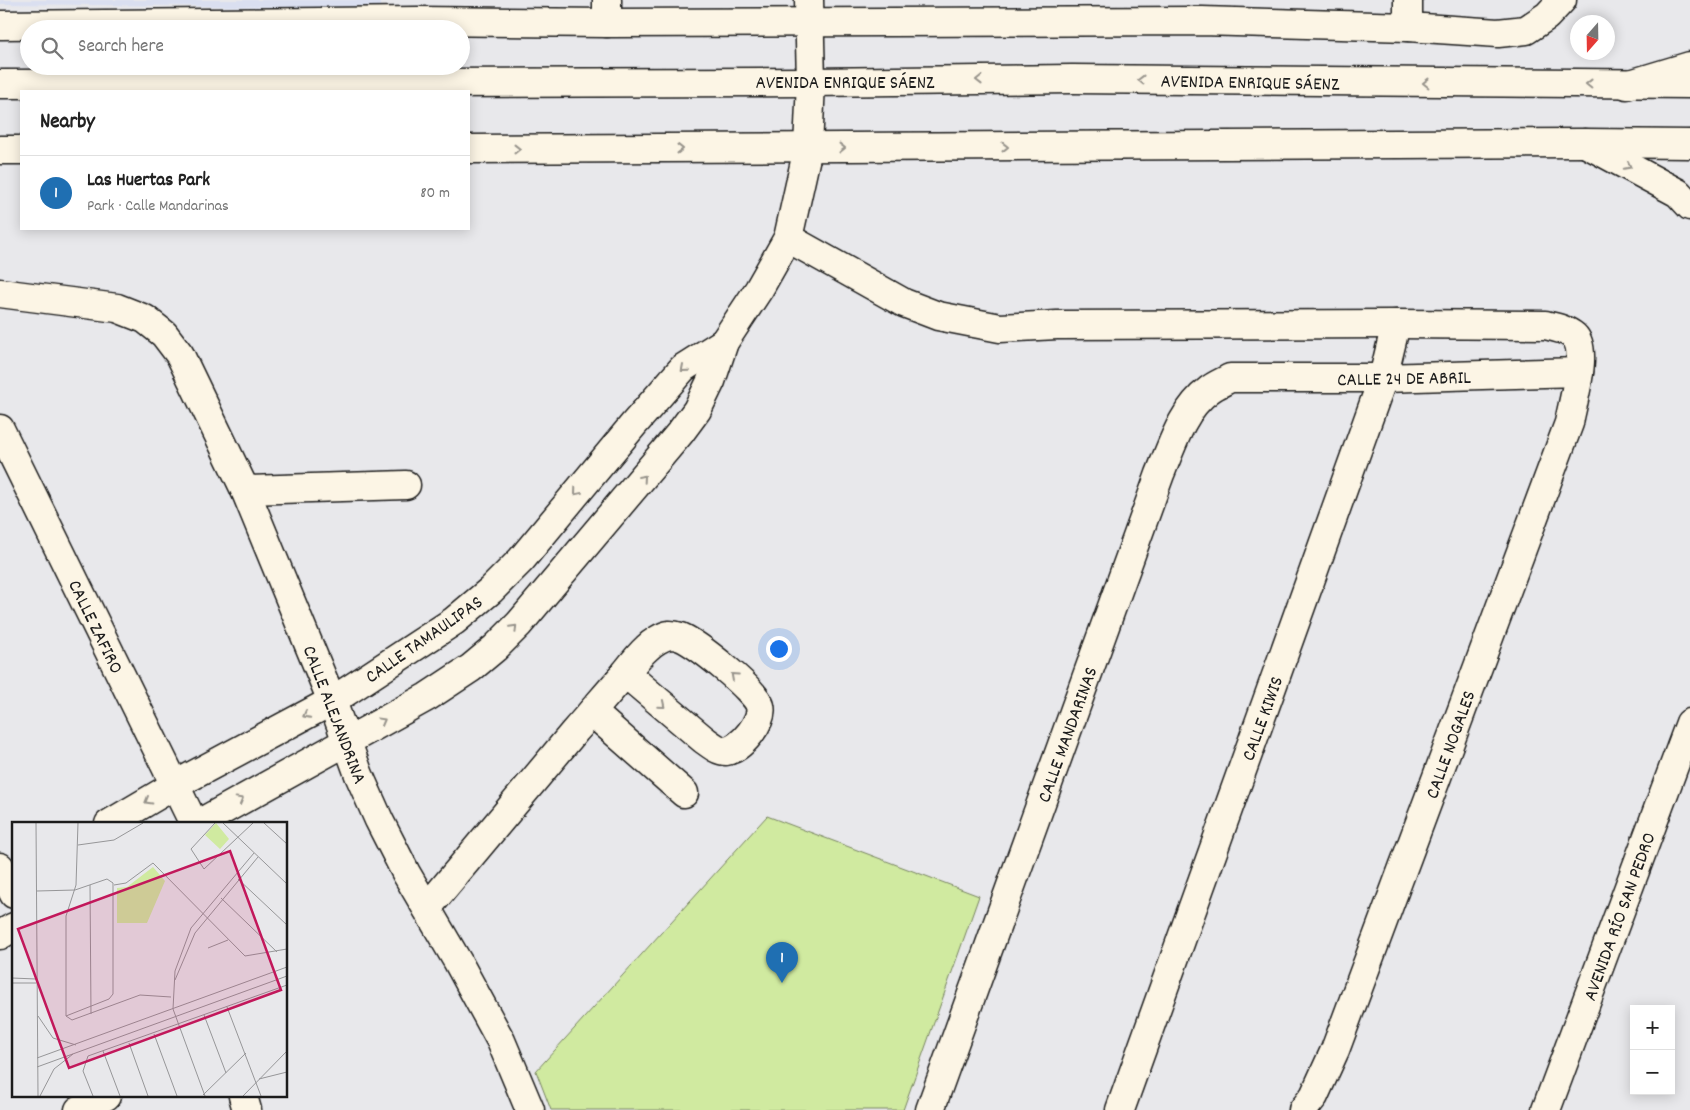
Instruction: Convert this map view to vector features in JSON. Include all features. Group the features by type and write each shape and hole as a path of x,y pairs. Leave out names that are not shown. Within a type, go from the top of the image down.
{"street":[{"path":"1408,0 1408,27"},
{"path":"139,20 417,10 1202,10 1498,33 1526,30 1547,16 1562,0"},
{"name":"CALLE TAMAULIPAS","path":"200,822 427,696 471,668 519,624 680,433 696,410 711,381 724,342 759,289 788,238 808,148 811,82 809,11"},
{"path":"0,25 20,24"},
{"path":"1627,85 1690,66"},
{"name":"AVENIDA ENRIQUE SÁENZ","path":"0,84 811,82 1082,79 1627,85 1690,84"},
{"path":"1585,143 1678,193 1690,206"},
{"path":"470,149 1690,144"},
{"path":"0,150 20,150"},
{"path":"788,238 904,303 938,316 1000,328 1057,325 1396,324"},
{"name":"CALLE ALEJANDRINA","path":"0,293 117,308 145,319 164,334 180,355 245,490 332,701 359,775 379,820 406,873 501,1041 530,1110"},
{"name":"CALLE NOGALES","path":"1303,1110 1314,1096 1335,1050 1566,431 1579,372 1580,349 1575,336 1561,328 1545,325 1396,324"},
{"name":"CALLE KIWIS","path":"1120,1110 1384,378 1396,324"},
{"name":"CALLE TAMAULIPAS","path":"112,822 175,785 332,701 454,621 491,590 521,560 683,368 724,342"},
{"name":"CALLE 24 DE ABRIL","path":"1230,378 1384,378 1579,372"},
{"name":"CALLE MANDARINAS","path":"930,1110 1175,437 1192,406 1209,389 1230,378"},
{"name":"CALLE ZAFIRO","path":"0,429 195,822"},
{"path":"245,490 406,485"},
{"path":"427,908 646,648 658,640 668,635 679,636 731,673 755,696 760,705 760,715 750,733 734,748 725,751 715,748 625,673"},
{"path":"592,712 684,792"},
{"name":"AVENIDA RÍO SAN PEDRO","path":"1546,1110 1690,723"},
{"path":"0,935 12,927"},
{"path":"78,1110 102,1098"}],"shaded area":[{"path":"0,0 381,0 381,8 0,4"}],"green space":[{"path":"767,816 979,896 903,1110 551,1110 536,1071"}],"place":[{"name":"Las Huertas Park","path":"782,983"}]}
